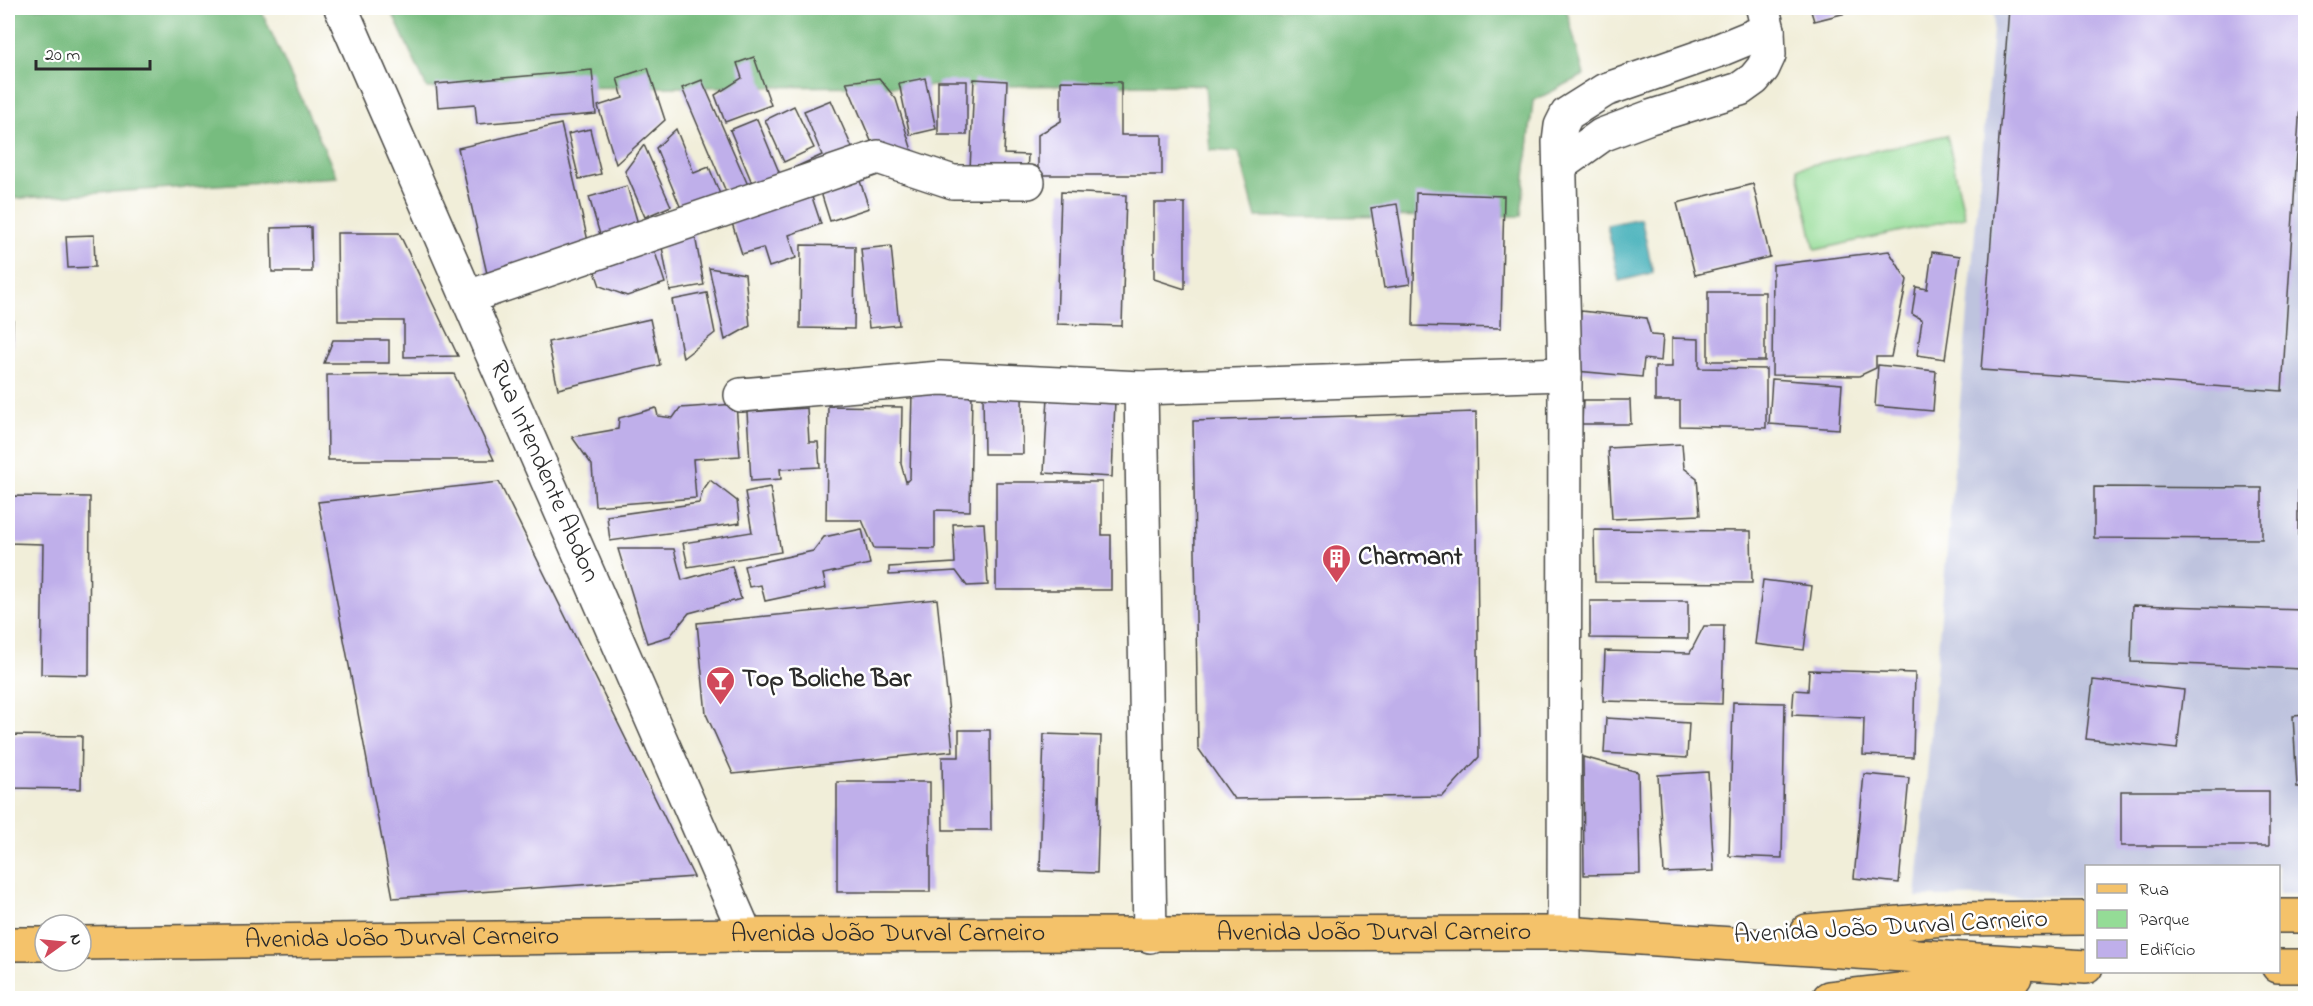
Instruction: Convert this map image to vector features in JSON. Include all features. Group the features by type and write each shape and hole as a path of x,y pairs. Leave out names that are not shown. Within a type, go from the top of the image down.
{"main road":[{"path":"2280,916 2306,916"},
{"name":"Avenida João Durval Carneiro","path":"1695,941 1944,920 2085,918"},
{"name":"Avenida João Durval Carneiro","path":"93,943 746,935 1150,936 1564,933 2085,968"},
{"path":"8,944 33,944"},
{"path":"2280,966 2306,966"},
{"name":"Avenida João Durval Carneiro","path":"1829,999 2085,968"}],"street":[{"name":"Rua Intendente Abdon","path":"341,8 746,935"},
{"path":"1560,165 1587,144 1613,130 1740,89 1763,68 1769,55 1765,19 1725,48 1605,90 1581,103 1567,114 1561,126 1560,165 1565,374 1564,933"},
{"path":"468,297 878,157 953,182 1028,183"},
{"path":"741,395 940,378 1141,388 1565,374"},
{"path":"1141,388 1150,936"}],"shaded area":[{"path":"1995,8 2305,8 2305,894 2280,894 2280,865 2085,865 2085,896 1916,897"}],"green space":[{"path":"8,8 260,8 337,177 8,199"},
{"path":"390,8 1566,8 1584,75 1533,101 1521,216 1256,217 1239,152 1210,150 1205,85 427,88"},
{"path":"1947,135 1965,217 1815,250 1797,168"}],"water":[{"path":"1641,218 1653,273 1619,281 1607,225"}],"building":[{"path":"1810,8 1866,8 1814,21"},
{"path":"2009,8 2306,8 2282,391 1981,370"},
{"path":"754,57 771,105 725,122 715,95 742,78 737,63"},
{"path":"648,68 665,120 616,164 598,106 623,98 617,78"},
{"path":"592,70 596,114 477,124 475,104 438,107 436,84"},
{"path":"879,78 896,99 914,157 874,148 846,82"},
{"path":"925,78 936,129 910,135 899,83"},
{"path":"974,79 1007,81 1004,154 1028,155 1027,173 970,170"},
{"path":"702,80 751,192 730,201 682,88"},
{"path":"938,81 967,81 967,135 938,135"},
{"path":"1061,81 1121,82 1121,135 1162,135 1162,175 1038,175 1038,135 1061,121"},
{"path":"831,100 854,152 787,171 822,155 804,111"},
{"path":"794,106 814,148 784,162 765,120"},
{"path":"757,119 782,179 755,190 730,130"},
{"path":"561,124 591,254 488,278 458,148"},
{"path":"590,129 601,174 579,179 568,134"},
{"path":"676,129 694,173 709,167 720,194 682,211 656,148"},
{"path":"644,145 671,206 645,217 625,171"},
{"path":"857,172 869,208 830,221 818,183"},
{"path":"1753,184 1770,257 1695,275 1677,203"},
{"path":"627,186 641,234 603,245 589,197"},
{"path":"1061,192 1126,195 1122,326 1057,324"},
{"path":"1416,193 1504,196 1501,328 1413,326"},
{"path":"811,194 821,224 789,235 796,258 769,267 763,248 742,254 731,220"},
{"path":"1154,203 1185,203 1185,289 1154,279"},
{"path":"1397,204 1410,284 1384,288 1371,208"},
{"path":"311,227 312,272 272,272 271,228"},
{"path":"694,230 704,285 670,291 660,236"},
{"path":"337,233 399,233 458,356 404,357 404,321 338,321"},
{"path":"94,235 95,267 68,268 66,236"},
{"path":"801,245 855,246 854,329 800,328"},
{"path":"653,246 665,283 627,296 600,286 593,266"},
{"path":"891,246 899,325 869,328 861,249"},
{"path":"1889,251 1907,280 1891,357 1876,357 1876,368 1859,376 1772,375 1773,265"},
{"path":"1932,252 1960,256 1945,359 1917,355 1922,320 1912,314 1916,287 1927,289"},
{"path":"709,268 745,274 750,326 725,340"},
{"path":"8,285 14,285 9,448 8,448"},
{"path":"1708,292 1765,292 1765,361 1708,361"},
{"path":"707,293 715,333 683,358 672,300"},
{"path":"1581,311 1646,318 1651,335 1663,336 1661,361 1644,359 1642,377 1576,371"},
{"path":"650,319 660,365 558,389 548,342"},
{"path":"1672,338 1699,339 1699,368 1766,369 1766,428 1680,426 1680,401 1655,401 1655,367 1672,367"},
{"path":"333,340 389,340 389,363 324,363"},
{"path":"1878,365 1936,371 1933,411 1875,406"},
{"path":"454,374 494,460 328,460 327,375"},
{"path":"1772,379 1842,384 1839,429 1769,424"},
{"path":"912,391 972,392 970,511 935,510 935,549 874,548 862,520 826,520 828,406 902,407 901,464 906,482 910,478"},
{"path":"1022,394 1023,454 984,454 983,395"},
{"path":"1048,396 1115,400 1112,477 1044,473"},
{"path":"1583,400 1630,400 1631,424 1582,424"},
{"path":"736,404 740,456 693,459 696,498 595,506 592,465 572,437 618,429 619,418 656,408 658,416 673,418 680,408"},
{"path":"807,408 809,442 818,442 820,467 780,469 781,479 751,481 747,412"},
{"name":"Charmant","path":"1476,412 1479,757 1443,796 1234,799 1198,748 1193,421"},
{"path":"1682,444 1684,468 1697,478 1700,515 1612,519 1608,448"},
{"path":"710,480 737,501 740,523 610,541 607,516 699,503 703,490"},
{"path":"499,482 694,877 393,898 318,502"},
{"path":"996,482 1102,482 1102,535 1111,535 1111,590 996,590"},
{"path":"2298,482 2306,482 2306,535 2298,535"},
{"path":"770,487 781,552 688,567 683,543 752,532 745,492"},
{"path":"2094,487 2262,488 2262,539 2094,538"},
{"path":"8,496 90,497 89,675 41,674 43,544 8,543"},
{"path":"984,523 988,585 967,586 956,571 889,575 889,567 955,563 953,524"},
{"path":"862,529 870,564 823,574 826,588 765,601 761,585 749,587 744,566 813,551 824,537"},
{"path":"1594,530 1751,531 1752,583 1595,582"},
{"path":"618,549 674,549 682,580 732,566 741,599 689,613 670,636 647,643"},
{"path":"1763,580 1812,586 1804,650 1755,644"},
{"path":"937,599 953,751 733,774 706,714 697,623"},
{"path":"1590,601 1688,601 1688,639 1590,638"},
{"path":"2133,605 2304,610 2302,669 2131,662"},
{"path":"1704,626 1724,626 1722,704 1603,701 1605,651 1690,653"},
{"path":"1809,670 1915,673 1913,757 1863,755 1864,718 1792,715 1794,690 1808,691"},
{"path":"2093,680 2184,690 2177,749 2086,739"},
{"path":"1733,702 1785,703 1782,858 1729,856"},
{"path":"2306,715 2306,787 2297,787 2293,716"},
{"path":"1606,718 1689,723 1687,758 1604,753"},
{"path":"959,730 990,730 991,830 943,830 942,757 959,757"},
{"path":"1044,734 1101,736 1097,873 1040,871"},
{"path":"8,735 82,736 81,789 8,788"},
{"path":"1583,757 1638,772 1640,874 1584,875"},
{"path":"1708,772 1714,871 1664,873 1658,775"},
{"path":"1864,774 1909,778 1899,883 1854,878"},
{"path":"837,782 930,782 930,892 837,892"},
{"path":"2121,791 2269,791 2269,846 2121,846"}],"place":[{"name":"Charmant","path":"1337,584"},
{"name":"Top Boliche Bar","path":"721,706"}]}
